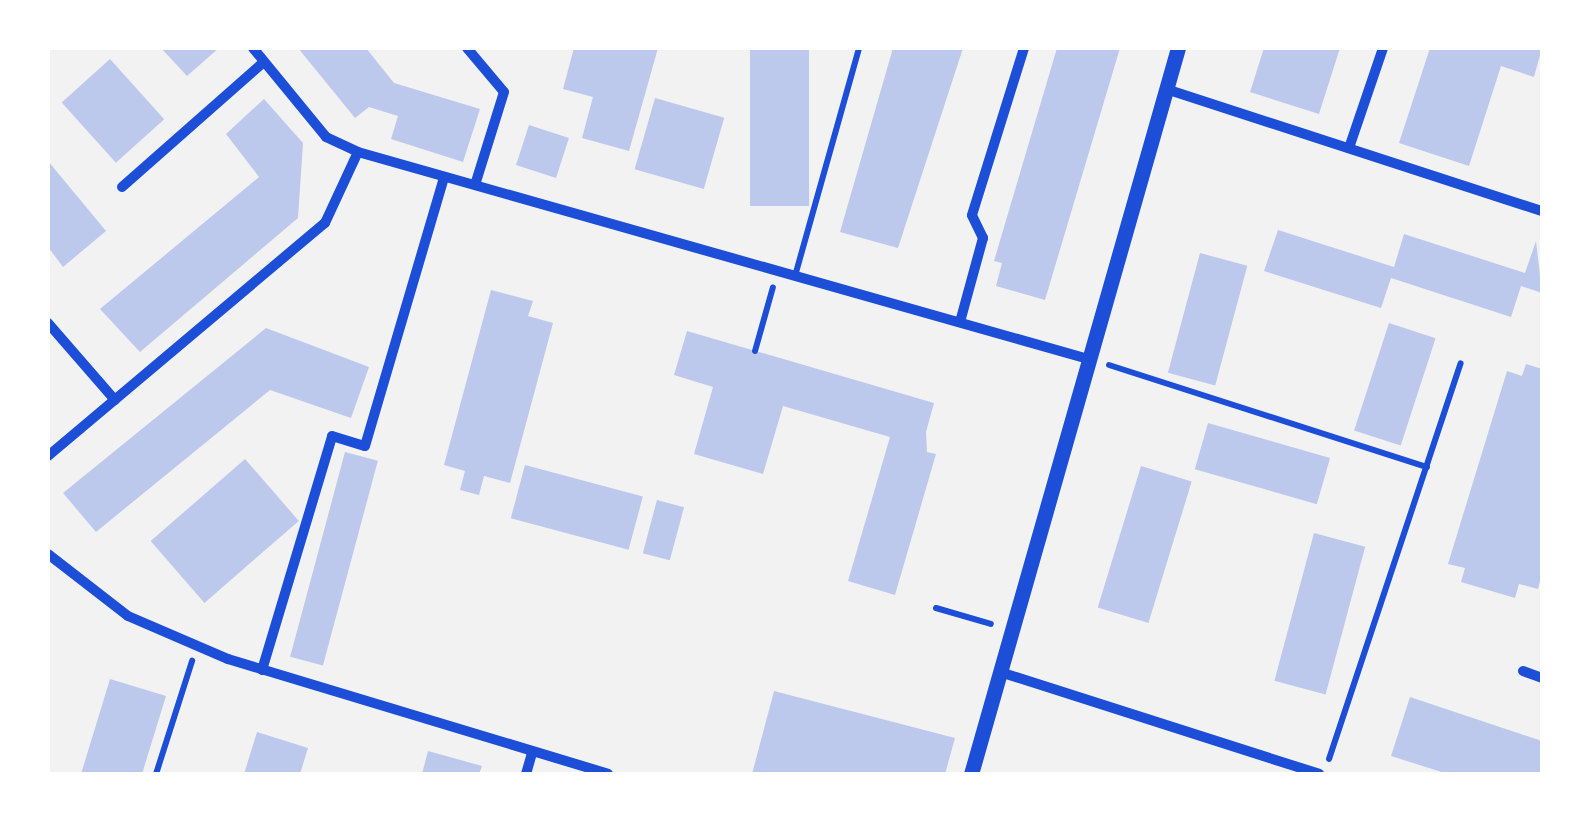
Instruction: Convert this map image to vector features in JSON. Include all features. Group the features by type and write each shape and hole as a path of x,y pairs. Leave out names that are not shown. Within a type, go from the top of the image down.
{"street":[{"path":"253,48 326,138 358,152 1088,358"},
{"path":"467,48 504,92 476,185"},
{"path":"960,322 982,238 972,215 1024,48"},
{"path":"971,774 1178,48"},
{"path":"1349,148 1383,48"},
{"path":"122,187 264,62"},
{"path":"1166,88 1542,212"},
{"path":"48,456 325,223 358,152"},
{"path":"262,670 332,436 365,446 444,177"},
{"path":"48,323 115,400"},
{"path":"48,554 128,616 197,646 262,670 608,774"},
{"path":"1523,671 1542,678"},
{"path":"1000,672 1321,774"},
{"path":"526,774 532,753"}],"lane":[{"path":"795,276 859,48"}],"path":[{"path":"756,350 778,271"},
{"path":"1088,358 1427,467"},
{"path":"1321,774 1461,363"},
{"path":"936,608 1012,630"},
{"path":"156,774 197,646"}],"building":[{"path":"161,48 219,48 187,76"},
{"path":"298,48 366,48 394,83 480,109 463,162 391,139 398,116 369,107 355,118"},
{"path":"574,48 658,48 629,151 582,138 593,97 563,89"},
{"path":"750,48 809,48 809,206 750,206"},
{"path":"893,48 963,48 898,248 840,232"},
{"path":"1057,48 1120,48 1045,300 996,286 1002,263 994,261"},
{"path":"1264,48 1340,48 1319,114 1250,92"},
{"path":"1430,48 1542,48 1534,77 1501,66 1469,166 1399,143"},
{"path":"110,59 164,119 116,163 62,102"},
{"path":"655,98 724,118 704,189 635,169"},
{"path":"264,99 303,143 298,218 140,352 100,309 259,177 226,134"},
{"path":"529,125 569,138 556,178 516,165"},
{"path":"48,161 106,231 63,267 48,247"},
{"path":"1278,230 1394,267 1404,234 1525,273 1536,241 1542,293 1521,286 1511,317 1391,278 1381,308 1264,271"},
{"path":"1200,253 1247,266 1215,385 1168,373"},
{"path":"491,290 533,301 528,316 553,323 510,483 484,476 479,495 460,490 465,471 444,465"},
{"path":"1389,323 1436,338 1401,446 1354,430"},
{"path":"266,328 369,367 351,418 270,390 96,532 63,493"},
{"path":"687,331 934,403 926,432 927,452 936,454 895,595 848,581 890,437 783,406 763,474 694,454 713,387 674,375"},
{"path":"1526,364 1542,369 1542,573 1538,589 1519,584 1515,598 1461,582 1465,568 1448,564 1507,371 1522,376"},
{"path":"1208,423 1330,458 1317,504 1195,469"},
{"path":"345,452 378,461 323,666 290,657"},
{"path":"245,459 299,521 204,603 151,541"},
{"path":"525,465 643,497 629,550 511,518"},
{"path":"1141,466 1192,481 1148,623 1098,608"},
{"path":"657,500 684,507 670,560 643,553"},
{"path":"1314,533 1365,547 1326,695 1274,681"},
{"path":"110,679 166,696 142,774 81,774"},
{"path":"774,691 955,738 945,774 752,774"},
{"path":"1410,697 1542,741 1542,774 1448,774 1391,756"},
{"path":"257,732 308,748 300,774 244,774"},
{"path":"428,751 482,766 479,774 422,774"}]}
